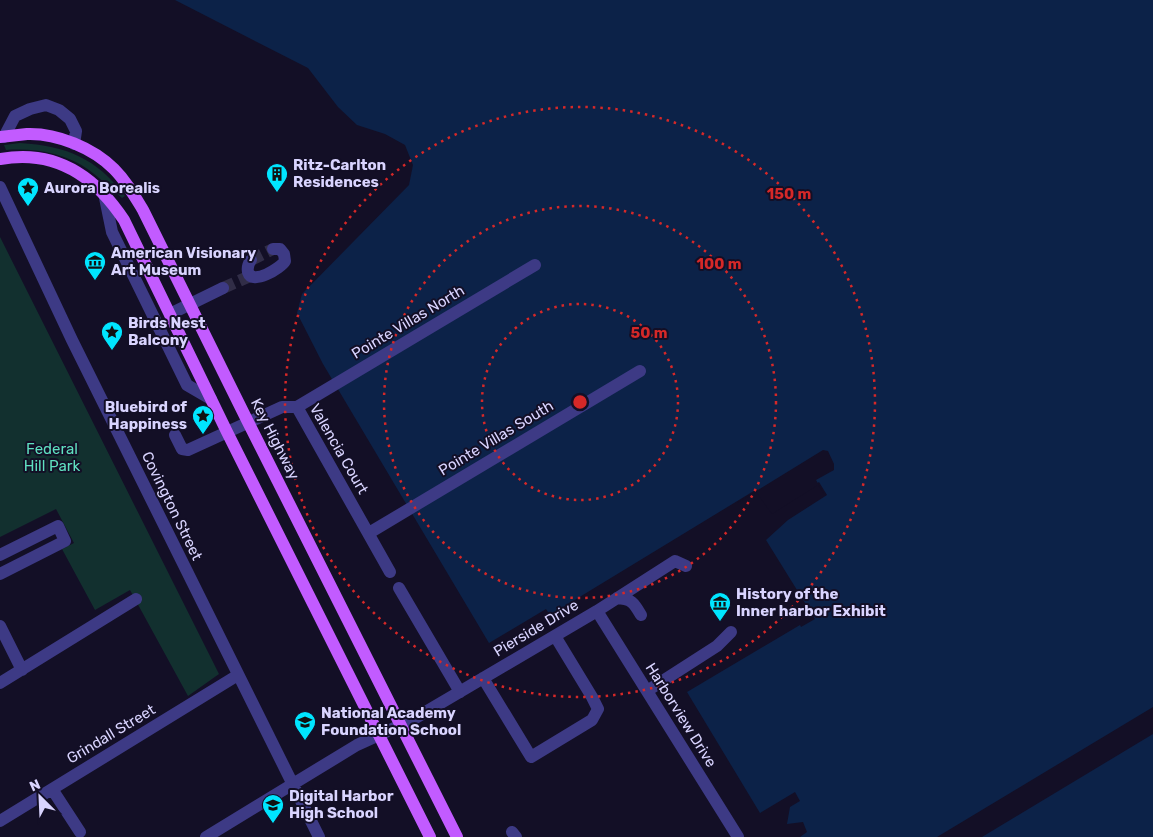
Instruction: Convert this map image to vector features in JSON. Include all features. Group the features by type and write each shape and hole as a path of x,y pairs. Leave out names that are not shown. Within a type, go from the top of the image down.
{"main road":[{"name":"Key Highway","path":"2,137 28,134 48,136 74,144 95,154 114,169 129,187 143,210 457,837"},
{"path":"0,159 43,159 65,166 82,175 104,193 124,220 227,432 430,837"}],"street":[{"path":"2,137 15,116 30,109 46,105 59,110 70,119 76,131 74,144"},
{"name":"Covington Street","path":"0,187 72,340 319,837"},
{"path":"104,193 112,232 187,385 211,399"},
{"path":"251,260 247,270 250,276 258,278 282,266 286,261 280,249 273,249"},
{"name":"Pointe Villas North","path":"297,407 535,265"},
{"path":"170,314 223,288"},
{"name":"Pointe Villas South","path":"369,533 640,371"},
{"name":"Valencia Court","path":"175,435 182,448 188,450 282,407 297,407 390,572"},
{"path":"0,555 58,526 65,541 0,574"},
{"name":"Pierside Drive","path":"206,837 357,745 400,725 460,692 597,611 675,561 686,566"},
{"path":"400,588 460,692"},
{"path":"617,598 627,598 635,604 642,615"},
{"path":"0,683 136,599"},
{"name":"Harborview Drive","path":"597,611 738,837"},
{"path":"0,626 22,670"},
{"path":"647,691 717,646 731,632"},
{"path":"483,678 531,757 592,720 598,709 554,636"},
{"name":"Grindall Street","path":"0,821 238,675"},
{"path":"52,789 79,835"}],"green space":[{"path":"20,143 52,147 79,156 103,172 125,196 122,198 89,170 70,159 39,151 6,150 4,145"},
{"name":"Federal Hill Park","path":"0,237 219,674 188,696 130,590 95,610 62,549 74,543 56,509 0,537"}],"water":[{"path":"175,0 1153,0 1153,837 800,837 807,832 803,822 787,824 790,807 800,801 795,792 760,813 687,692 800,625 801,627 815,619 766,540 788,520 827,495 819,482 772,512 757,489 550,615 546,609 489,643 323,364 297,313 302,294 409,185 413,165 405,145 385,134 357,125 338,107 308,68"}],"pier":[{"path":"823,450 828,451 834,464 834,470 816,480 824,494 818,485 772,514 756,492 737,503"},
{"path":"1153,707 1153,734 982,837 937,837"}],"tunnel":[{"path":"251,260 273,249"},
{"path":"223,288 250,276"}],"place":[{"name":"Ritz-Carlton Residences","path":"277,193"},
{"name":"Aurora Borealis","path":"28,207"},
{"name":"American Visionary Art Museum","path":"95,281"},
{"name":"Birds Nest Balcony","path":"112,351"},
{"name":"Bluebird of Happiness","path":"203,435"},
{"name":"History of the Inner harbor Exhibit","path":"720,622"},
{"name":"National Academy Foundation School","path":"305,741"},
{"name":"Digital Harbor High School","path":"273,824"}]}
